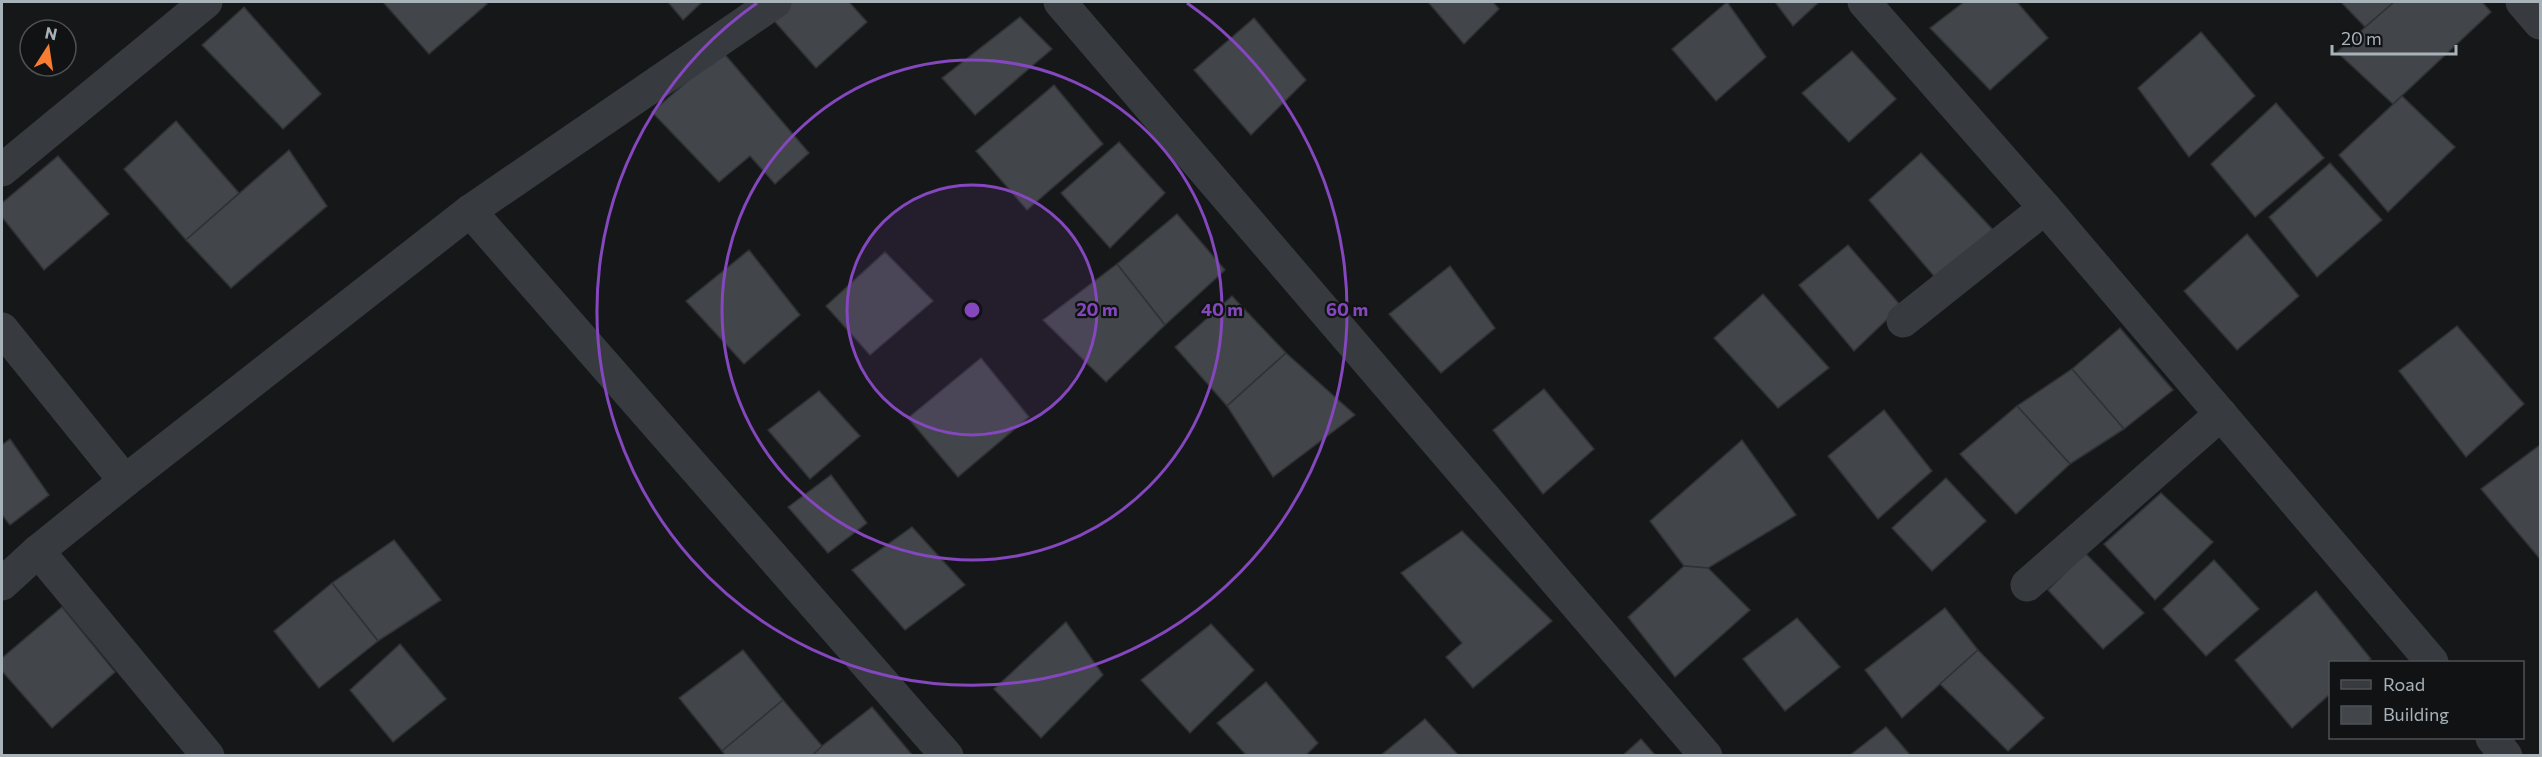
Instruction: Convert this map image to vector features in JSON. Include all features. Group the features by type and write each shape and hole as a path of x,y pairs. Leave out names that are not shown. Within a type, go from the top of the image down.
{"street":[{"path":"2,170 206,2"},
{"path":"2,584 38,551 125,481 470,211 776,2"},
{"path":"1060,2 1706,756"},
{"path":"1864,2 2045,208 2430,661"},
{"path":"2522,2 2541,23"},
{"path":"1903,321 2045,208"},
{"path":"470,211 947,756"},
{"path":"2,329 125,481"},
{"path":"2027,585 2221,414"},
{"path":"38,551 208,756"},
{"path":"2493,739 2506,756"}],"building":[{"path":"383,2 485,2 487,4 429,54"},
{"path":"668,2 702,2 683,20"},
{"path":"789,2 849,2 867,22 816,68 769,15"},
{"path":"1428,2 1493,2 1499,9 1464,44"},
{"path":"1727,2 1766,57 1716,101 1672,49"},
{"path":"1775,2 1819,2 1793,26"},
{"path":"1964,2 2017,2 2048,38 1990,90 1930,28"},
{"path":"2341,2 2394,2 2365,27"},
{"path":"2394,2 2482,2 2491,12 2393,104 2337,52"},
{"path":"244,7 321,94 283,129 202,45"},
{"path":"1020,17 1052,49 975,115 942,78"},
{"path":"1254,18 1306,80 1251,135 1194,70"},
{"path":"2201,32 2255,96 2189,157 2138,88"},
{"path":"722,51 809,153 775,184 750,156 719,182 652,112"},
{"path":"1852,51 1896,99 1849,142 1802,93"},
{"path":"1054,85 1103,144 1027,210 976,151"},
{"path":"2402,96 2455,147 2388,212 2339,155"},
{"path":"2276,103 2324,158 2255,217 2211,164"},
{"path":"176,121 239,193 186,240 124,169"},
{"path":"1119,142 1165,193 1110,248 1061,193"},
{"path":"289,150 327,206 231,288 186,240"},
{"path":"1921,153 1995,232 1939,282 1869,200"},
{"path":"58,156 109,214 44,270 2,217 2,203"},
{"path":"2330,163 2382,220 2317,277 2269,217"},
{"path":"1177,214 1225,270 1165,325 1117,264"},
{"path":"2247,234 2299,296 2237,350 2184,291"},
{"path":"1848,245 1901,306 1854,351 1799,285"},
{"path":"749,250 800,315 744,364 686,301"},
{"path":"885,252 933,301 870,355 826,306"},
{"path":"1117,264 1165,325 1106,382 1043,320"},
{"path":"1450,266 1495,328 1441,373 1389,314"},
{"path":"1763,294 1829,368 1778,408 1714,338"},
{"path":"1232,296 1286,353 1227,406 1175,347"},
{"path":"2457,326 2524,404 2466,457 2399,371"},
{"path":"2120,328 2173,390 2124,429 2072,369"},
{"path":"1286,353 1355,415 1273,477 1227,406"},
{"path":"981,358 1029,417 958,477 908,418"},
{"path":"2072,369 2124,429 2070,464 2017,406"},
{"path":"1544,389 1594,449 1543,494 1493,430"},
{"path":"819,391 860,436 810,479 768,430"},
{"path":"2017,406 2070,464 2016,514 1960,454"},
{"path":"1884,410 1932,471 1878,519 1828,456"},
{"path":"10,439 49,495 10,525 2,515 2,445"},
{"path":"1742,440 1796,515 1708,568 1684,566 1650,521"},
{"path":"2540,445 2540,559 2481,489"},
{"path":"831,475 867,523 828,553 788,507"},
{"path":"1946,478 1986,521 1932,571 1892,528"},
{"path":"2161,493 2213,542 2155,600 2104,544"},
{"path":"912,527 965,585 905,630 852,570"},
{"path":"1462,531 1552,621 1473,688 1446,657 1462,643 1401,573"},
{"path":"394,540 441,600 378,641 332,583"},
{"path":"2085,553 2144,613 2103,649 2048,590"},
{"path":"2214,560 2259,609 2206,656 2163,609"},
{"path":"1684,566 1708,568 1750,610 1675,677 1628,617"},
{"path":"332,583 378,641 319,688 274,631"},
{"path":"2316,591 2371,659 2368,661 2329,661 2329,695 2292,728 2235,660"},
{"path":"62,607 115,672 52,728 2,671 2,658"},
{"path":"1945,608 1978,650 1902,718 1865,670"},
{"path":"1797,618 1840,667 1785,711 1743,659"},
{"path":"1066,622 1103,675 1041,738 994,689"},
{"path":"1211,624 1254,670 1190,733 1141,680"},
{"path":"400,644 446,699 393,742 350,690"},
{"path":"743,650 783,700 722,751 679,698"},
{"path":"1978,650 2044,718 2008,751 1940,684"},
{"path":"1266,682 1318,743 1305,756 1247,756 1217,723"},
{"path":"783,700 822,746 812,756 726,756 722,751"},
{"path":"872,707 913,756 812,756 822,746"},
{"path":"1425,719 1459,756 1380,756"},
{"path":"1886,727 1911,756 1849,756"},
{"path":"1641,739 1656,756 1622,756"}]}
